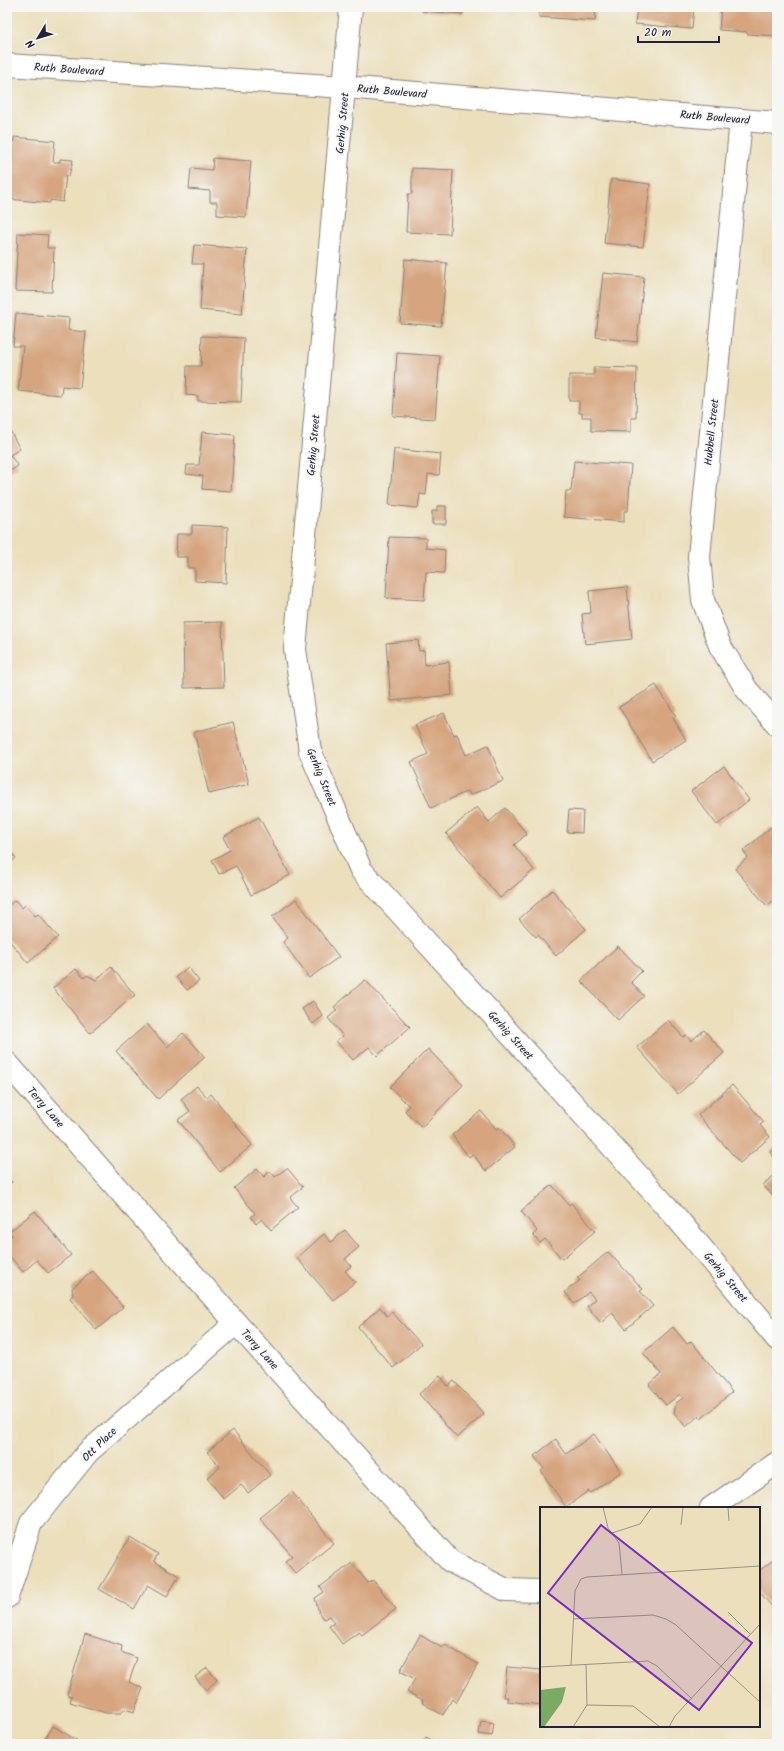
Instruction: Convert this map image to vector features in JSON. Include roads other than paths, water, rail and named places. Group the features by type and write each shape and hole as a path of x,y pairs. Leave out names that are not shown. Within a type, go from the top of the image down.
{"street":[{"name":"Gerhig Street","path":"351,7 295,649 310,751 362,870 676,1217 777,1339"},
{"name":"Ruth Boulevard","path":"7,65 345,87 777,122"},
{"name":"Hubbell Street","path":"741,120 699,557 703,600 720,646 747,690 777,724"},
{"name":"Terry Lane","path":"7,1063 236,1323 450,1561 506,1590 540,1591"},
{"name":"Ott Place","path":"7,1597 31,1523 88,1452 236,1323"},
{"path":"712,1507 777,1463"}]}
